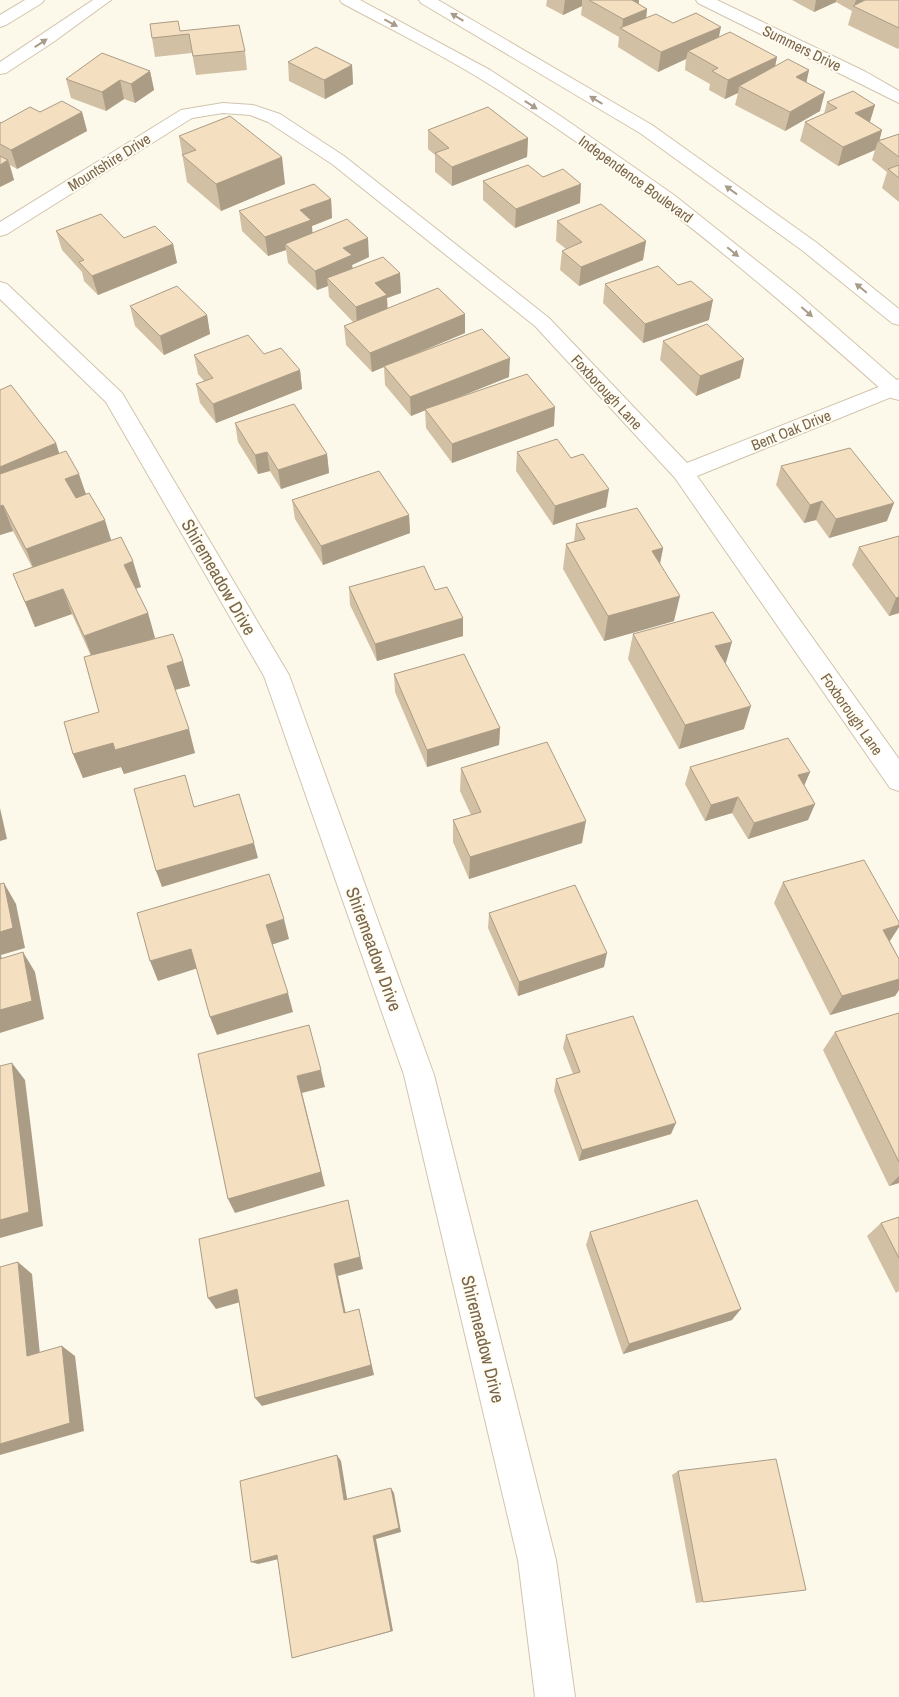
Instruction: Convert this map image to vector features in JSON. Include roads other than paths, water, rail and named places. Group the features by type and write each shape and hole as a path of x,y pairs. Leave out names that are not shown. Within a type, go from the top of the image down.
{"street":[{"path":"0,22 36,0"},
{"path":"0,69 46,40 103,0"},
{"name":"Independence Boulevard","path":"348,0 484,74 556,121 667,199 790,297 897,389"},
{"path":"427,0 646,129 810,247 899,319"},
{"name":"Summers Drive","path":"704,0 860,76 899,98"},
{"name":"Mountshire Drive","path":"0,230 187,114 223,108"},
{"name":"Foxborough Lane","path":"223,108 253,110 274,118 338,160 534,316 683,473 899,780"},
{"name":"Shiremeadow Drive","path":"0,288 114,398 276,674 419,1076 537,1560 555,1697"},
{"name":"Bent Oak Drive","path":"683,473 897,389"}]}
